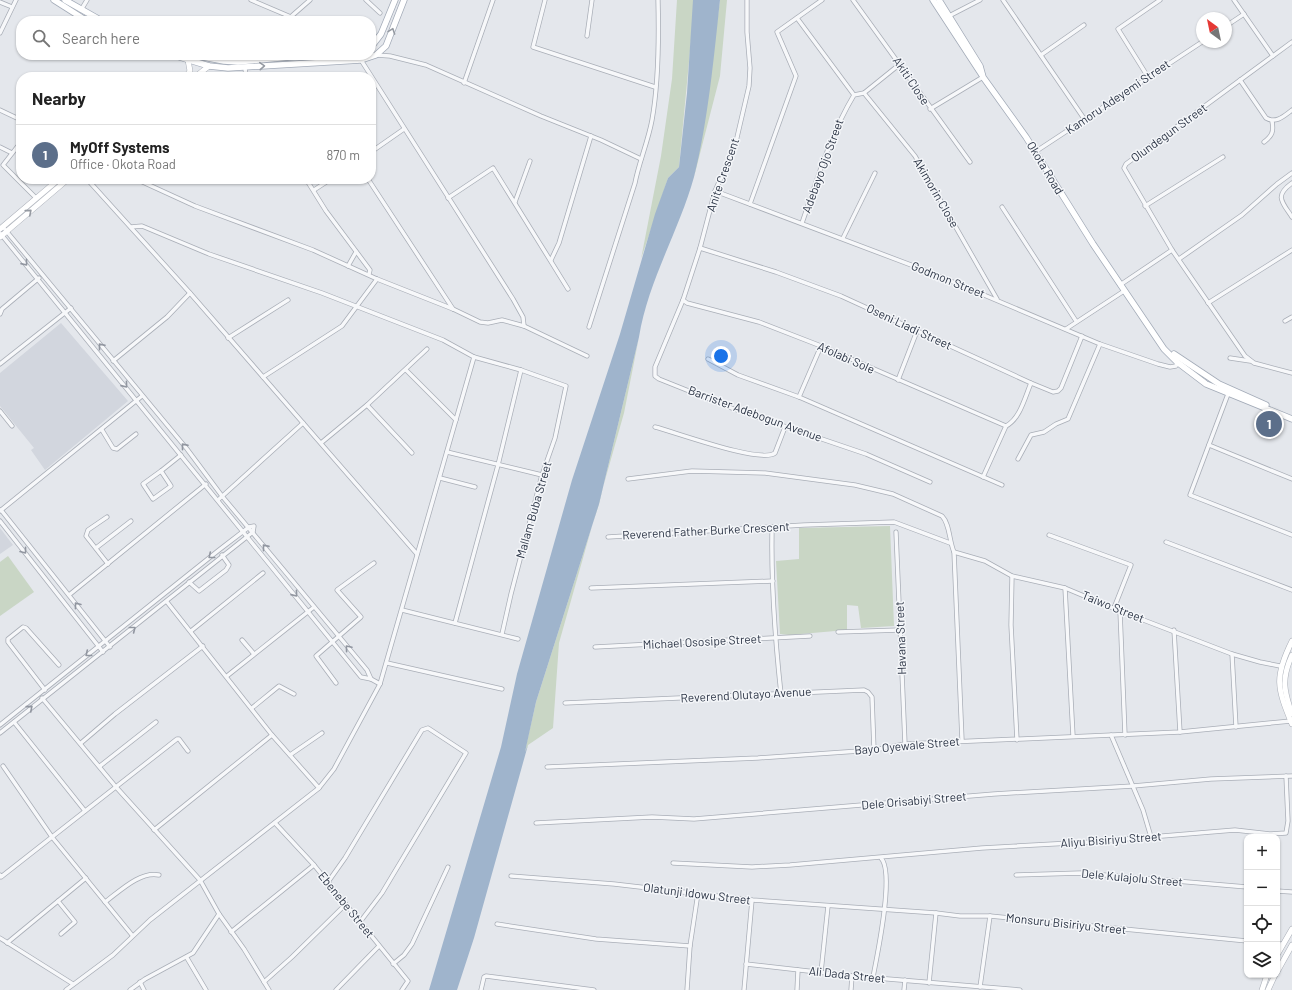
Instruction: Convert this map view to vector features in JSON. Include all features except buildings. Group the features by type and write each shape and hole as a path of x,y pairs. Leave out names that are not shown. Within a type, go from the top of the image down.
{"main road":[{"path":"54,0 79,16"},
{"path":"65,0 92,16"},
{"path":"376,40 381,34 395,0"},
{"path":"376,55 388,41 404,0"},
{"path":"933,0 983,77"},
{"name":"Okota Road","path":"939,0 980,66 983,77 1026,136 1120,285 1164,349 1177,362 1206,384 1292,419"},
{"path":"189,72 190,60"},
{"path":"195,60 209,66 245,68 361,60"},
{"path":"213,60 238,62 259,60"},
{"path":"201,72 209,66"},
{"path":"1,235 3,229 53,184"},
{"path":"3,229 62,184"},
{"name":"Okota Road","path":"1154,334 1175,355 1205,376 1232,391 1292,416"},
{"path":"1291,723 1278,685 1280,666 1292,641"},
{"path":"1292,655 1286,667 1284,682 1285,695 1292,714"},
{"path":"1280,950 1292,929"},
{"path":"1280,966 1292,945"},
{"path":"1262,990 1266,978"},
{"path":"1268,990 1274,978"}],"street":[{"path":"0,33 16,0"},
{"path":"81,10 86,0"},
{"path":"251,0 289,16"},
{"path":"292,16 310,0"},
{"path":"366,0 380,13"},
{"path":"464,83 493,0"},
{"path":"545,0 533,47 655,87"},
{"path":"587,36 592,0"},
{"path":"589,327 635,183 652,120 659,48 658,0"},
{"name":"Anite Crescent","path":"683,300 700,248 715,191 735,146 749,86 750,68 747,32 747,0"},
{"path":"750,204 796,76 777,32 822,0"},
{"name":"Akiti Close","path":"853,0 900,64 930,109 970,162"},
{"path":"949,16 980,0"},
{"path":"1003,0 1085,120"},
{"path":"1148,77 1118,29 1160,0"},
{"path":"1234,0 1273,56"},
{"path":"0,2 12,7"},
{"path":"1232,22 1244,14"},
{"path":"797,18 854,95 864,93 900,64"},
{"path":"1041,55 1084,25"},
{"name":"Olundegun Street","path":"1250,361 1172,250 1124,170 1124,166 1292,42"},
{"name":"Kamoru Adeyemi Street","path":"1035,152 1196,46"},
{"path":"376,55 426,66 591,136 641,159"},
{"path":"361,60 368,72"},
{"path":"245,68 245,72"},
{"path":"930,109 983,77"},
{"path":"1240,80 1262,114 1272,121"},
{"path":"376,84 513,299 523,317 524,326"},
{"name":"Akimorin Close","path":"864,93 915,156 998,300"},
{"name":"Adebayo Ojo Street","path":"802,223 835,131 854,95"},
{"path":"0,110 16,118"},
{"path":"1272,121 1292,110"},
{"path":"1264,142 1271,137 1273,132 1272,121"},
{"path":"376,149 404,129"},
{"path":"551,260 559,243 591,136"},
{"path":"0,147 12,153"},
{"path":"16,149 3,165 16,178"},
{"path":"1146,206 1222,157"},
{"path":"515,202 530,161"},
{"path":"448,198 493,168 568,289"},
{"path":"843,238 874,173"},
{"path":"1179,259 1242,215 1276,184 1292,173"},
{"path":"1292,183 1285,188 1280,197 1281,201 1292,217"},
{"path":"22,184 36,198"},
{"path":"92,184 264,377 417,554"},
{"path":"147,184 195,206 313,250 369,274 377,279 480,322 488,323 502,320 524,326 587,356"},
{"path":"310,184 326,211 370,270 369,274"},
{"path":"314,190 323,184"},
{"path":"371,184 453,310"},
{"name":"Godmon Street","path":"715,191 843,238 1066,328 1100,344 1170,367 1176,366 1177,362"},
{"path":"1002,207 1076,321"},
{"path":"131,227 142,226 216,256 443,340 474,357 521,370 498,465 455,623"},
{"path":"3,229 71,308 113,361 187,449 222,496 366,670 370,679"},
{"path":"1,235 206,484 361,677 370,679 380,684"},
{"name":"Oseni Liadi Street","path":"700,248 776,272 841,296 1053,392 1060,390 1082,336"},
{"path":"1120,285 1172,250"},
{"path":"1208,303 1292,250"},
{"path":"348,266 356,252"},
{"path":"0,314 2,309 43,275"},
{"path":"264,377 342,326 377,279"},
{"path":"1066,328 1124,291"},
{"path":"113,361 167,317 190,293"},
{"path":"228,338 288,300"},
{"name":"Afolabi Sole","path":"683,300 687,304 759,322 821,346 1006,426"},
{"name":"Barrister Adebogun Avenue","path":"683,300 655,367 654,376 734,409 866,454 930,482"},
{"path":"0,364 71,308"},
{"path":"1285,321 1292,316"},
{"path":"898,380 917,331"},
{"path":"1018,459 1030,436 1044,432 1056,424 1068,419 1100,344"},
{"path":"799,397 821,346"},
{"path":"321,443 367,405 427,349"},
{"path":"66,990 113,955 132,935 200,880 319,788 334,769 380,684 474,357"},
{"path":"1230,358 1250,361 1292,373"},
{"path":"708,359 738,375 799,397 1002,485"},
{"path":"406,370 456,420"},
{"name":"Mallam Buba Street","path":"502,634 542,475 555,438 566,386 521,370"},
{"path":"982,477 1006,426 1014,420 1031,383"},
{"path":"1228,394 1190,495 1292,535"},
{"path":"110,647 0,510 102,430 142,396"},
{"path":"367,405 412,453"},
{"path":"0,411 12,426"},
{"path":"218,500 303,423"},
{"path":"654,427 743,453 769,457 775,453 786,427"},
{"path":"102,430 114,448 117,449 136,434"},
{"path":"1209,445 1292,479"},
{"path":"447,452 542,475"},
{"path":"161,471 171,486 154,499 143,484 181,455"},
{"path":"628,479 692,471 765,473 855,485 893,494 942,516 945,520 950,543 954,552 962,740"},
{"path":"440,478 474,487"},
{"path":"69,595 206,484"},
{"path":"107,517 86,533 86,536 108,564"},
{"path":"0,521 103,652"},
{"path":"96,548 131,521"},
{"name":"Reverend Father Burke Crescent","path":"608,537 804,525 894,522 950,543"},
{"path":"0,725 249,527"},
{"path":"772,528 772,581 775,638 781,694"},
{"path":"0,733 42,698 167,602 222,555 253,532"},
{"name":"Havana Street","path":"896,532 904,744"},
{"path":"1049,535 1131,565 1114,608"},
{"path":"1166,542 1292,590"},
{"name":"Taiwo Street","path":"954,552 985,561 1012,576 1065,588 1232,654 1280,666"},
{"path":"190,582 199,591 226,570 229,565 222,555"},
{"path":"336,683 316,656 339,638 361,617 337,590 374,563"},
{"path":"191,631 263,573"},
{"path":"1012,576 1011,625 1017,740"},
{"path":"591,588 772,581"},
{"path":"1065,588 1072,736"},
{"path":"167,602 227,676 272,735 319,788"},
{"path":"227,676 314,607"},
{"path":"402,610 518,639"},
{"path":"1120,611 1125,735"},
{"path":"48,694 9,643 8,639 23,627 26,628 59,665"},
{"path":"838,632 900,630"},
{"path":"1174,630 1180,732"},
{"name":"Michael Ososipe Street","path":"595,647 810,636"},
{"path":"242,640 254,654"},
{"path":"81,743 115,714 203,646"},
{"path":"1232,654 1236,726"},
{"path":"387,663 502,689"},
{"path":"252,708 279,686 294,694"},
{"name":"Reverend Olutayo Avenue","path":"565,704 864,690 868,692 872,701 874,750"},
{"path":"42,698 154,830 200,880 219,914 269,990"},
{"path":"14,722 84,812"},
{"path":"100,766 156,722"},
{"name":"Bayo Oyewale Street","path":"547,767 758,758 874,750 904,744 962,740 1017,740 1072,736 1125,735 1291,723"},
{"path":"328,882 345,858 422,730 428,728 466,752 382,893 360,922"},
{"path":"290,755 322,733"},
{"path":"154,830 272,735"},
{"path":"1111,735 1148,823 1151,837"},
{"path":"0,877 177,739 180,739 188,751"},
{"path":"3,766 52,837 132,935"},
{"name":"Aliyu Bisiriyu Street","path":"673,863 752,867 881,858 982,848 1235,830 1270,834 1286,833 1288,821 1286,776"},
{"name":"Dele Orisabiyi Street","path":"536,823 652,817 694,819 994,794 1133,786 1211,779 1292,776"},
{"name":"Ebenebe Street","path":"275,823 314,865 408,981 402,990"},
{"path":"873,977 884,909 885,878 884,864 881,858"},
{"path":"232,932 314,865"},
{"path":"393,964 404,955 412,944 448,867"},
{"path":"105,902 138,879 151,873 159,875"},
{"name":"Dele Kulajolu Street","path":"1016,875 1081,873 1244,887"},
{"name":"Olatunji Idowu Street","path":"511,876 698,893 752,900 884,909"},
{"path":"7,943 86,878"},
{"path":"1280,891 1292,892"},
{"path":"687,990 690,946 698,893"},
{"path":"744,990 752,900"},
{"path":"58,901 75,922 61,934"},
{"path":"264,982 346,904"},
{"path":"821,972 828,906"},
{"name":"Monsuru Bisiriyu Street","path":"884,909 960,916 990,916 1244,941"},
{"path":"929,983 936,913"},
{"path":"130,990 140,982 187,958 199,946 219,914"},
{"path":"980,987 990,916"},
{"path":"497,924 596,940 690,946"},
{"path":"0,938 73,984"},
{"path":"336,990 379,946"},
{"path":"187,958 206,990"},
{"name":"Ali Dada Street","path":"746,964 852,976 1020,990"},
{"path":"797,990 798,970"},
{"path":"481,990 484,977 486,976 594,990"},
{"path":"851,990 852,976"},
{"path":"904,990 905,980"},
{"path":"140,982 144,990"},
{"path":"958,985 958,990"}],"shaded area":[{"path":"61,323 128,401 45,470 31,450 34,448 0,406 0,373"},
{"path":"0,528 13,545 0,554"}],"green space":[{"path":"677,0 693,0 693,19 679,167 668,178 641,259 661,156 672,79"},
{"path":"720,0 727,0 720,76 694,177 705,114"},
{"path":"639,337 624,413 603,487"},
{"path":"603,487 599,504 593,524"},
{"path":"593,524 559,643 553,728 528,745 524,755 536,702"},
{"path":"890,526 894,626 861,628 858,606 847,605 847,630 789,635 780,634 776,561 799,559 799,528"},
{"path":"8,556 34,592 0,616 0,562"}],"water":[{"path":"693,0 720,0 707,112 694,177 688,197 656,276 643,316 599,504 536,702 525,752 528,745 474,938 457,990 429,990 501,747 517,674 572,480 620,334 655,214 668,178 679,167 687,93"}],"place":[{"name":"MyOff Systems","path":"1269,424"}]}
